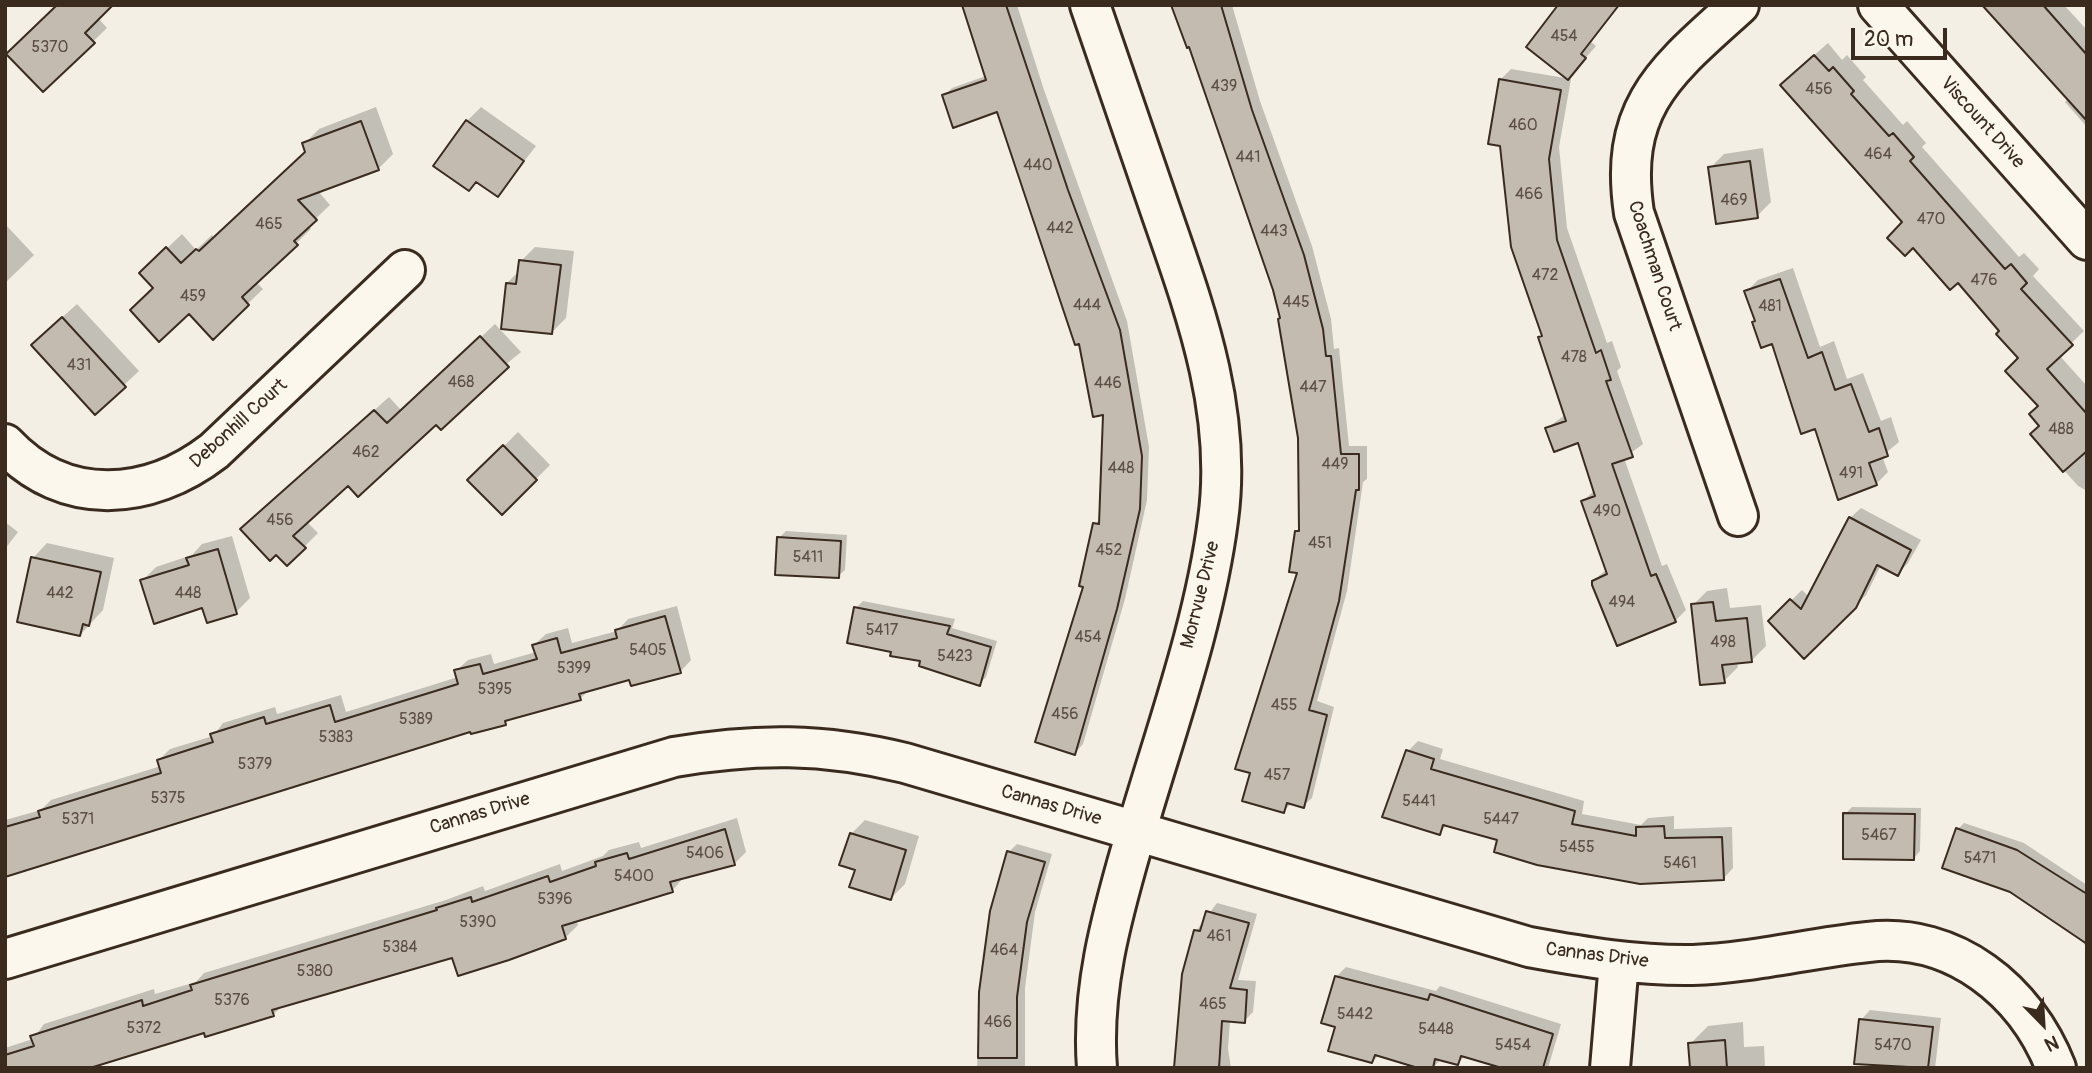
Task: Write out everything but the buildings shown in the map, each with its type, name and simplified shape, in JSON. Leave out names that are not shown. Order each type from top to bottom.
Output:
[{"type":"street","name":"Morrvue Drive","points":[[1090,5],[1203,332],[1216,393],[1221,455],[1219,517],[1209,578],[1106,940],[1098,988],[1097,1068]]},
{"type":"street","name":"Coachman Court","points":[[1738,516],[1633,213],[1629,182],[1637,130],[1653,90],[1672,65],[1739,5]]},
{"type":"street","name":"Viscount Drive","points":[[1878,5],[2087,240]]},
{"type":"street","name":"Debonhill Court","points":[[5,444],[41,473],[70,485],[100,491],[131,490],[161,483],[190,470],[214,451],[405,271]]},
{"type":"street","name":"Cannas Drive","points":[[5,959],[674,757],[735,747],[797,745],[859,752],[1530,947],[1619,962],[1717,963],[1869,941],[1900,941],[1944,951],[1985,972],[2009,991],[2029,1014],[2056,1068]]},
{"type":"street","points":[[1610,1068],[1619,962]]}]
